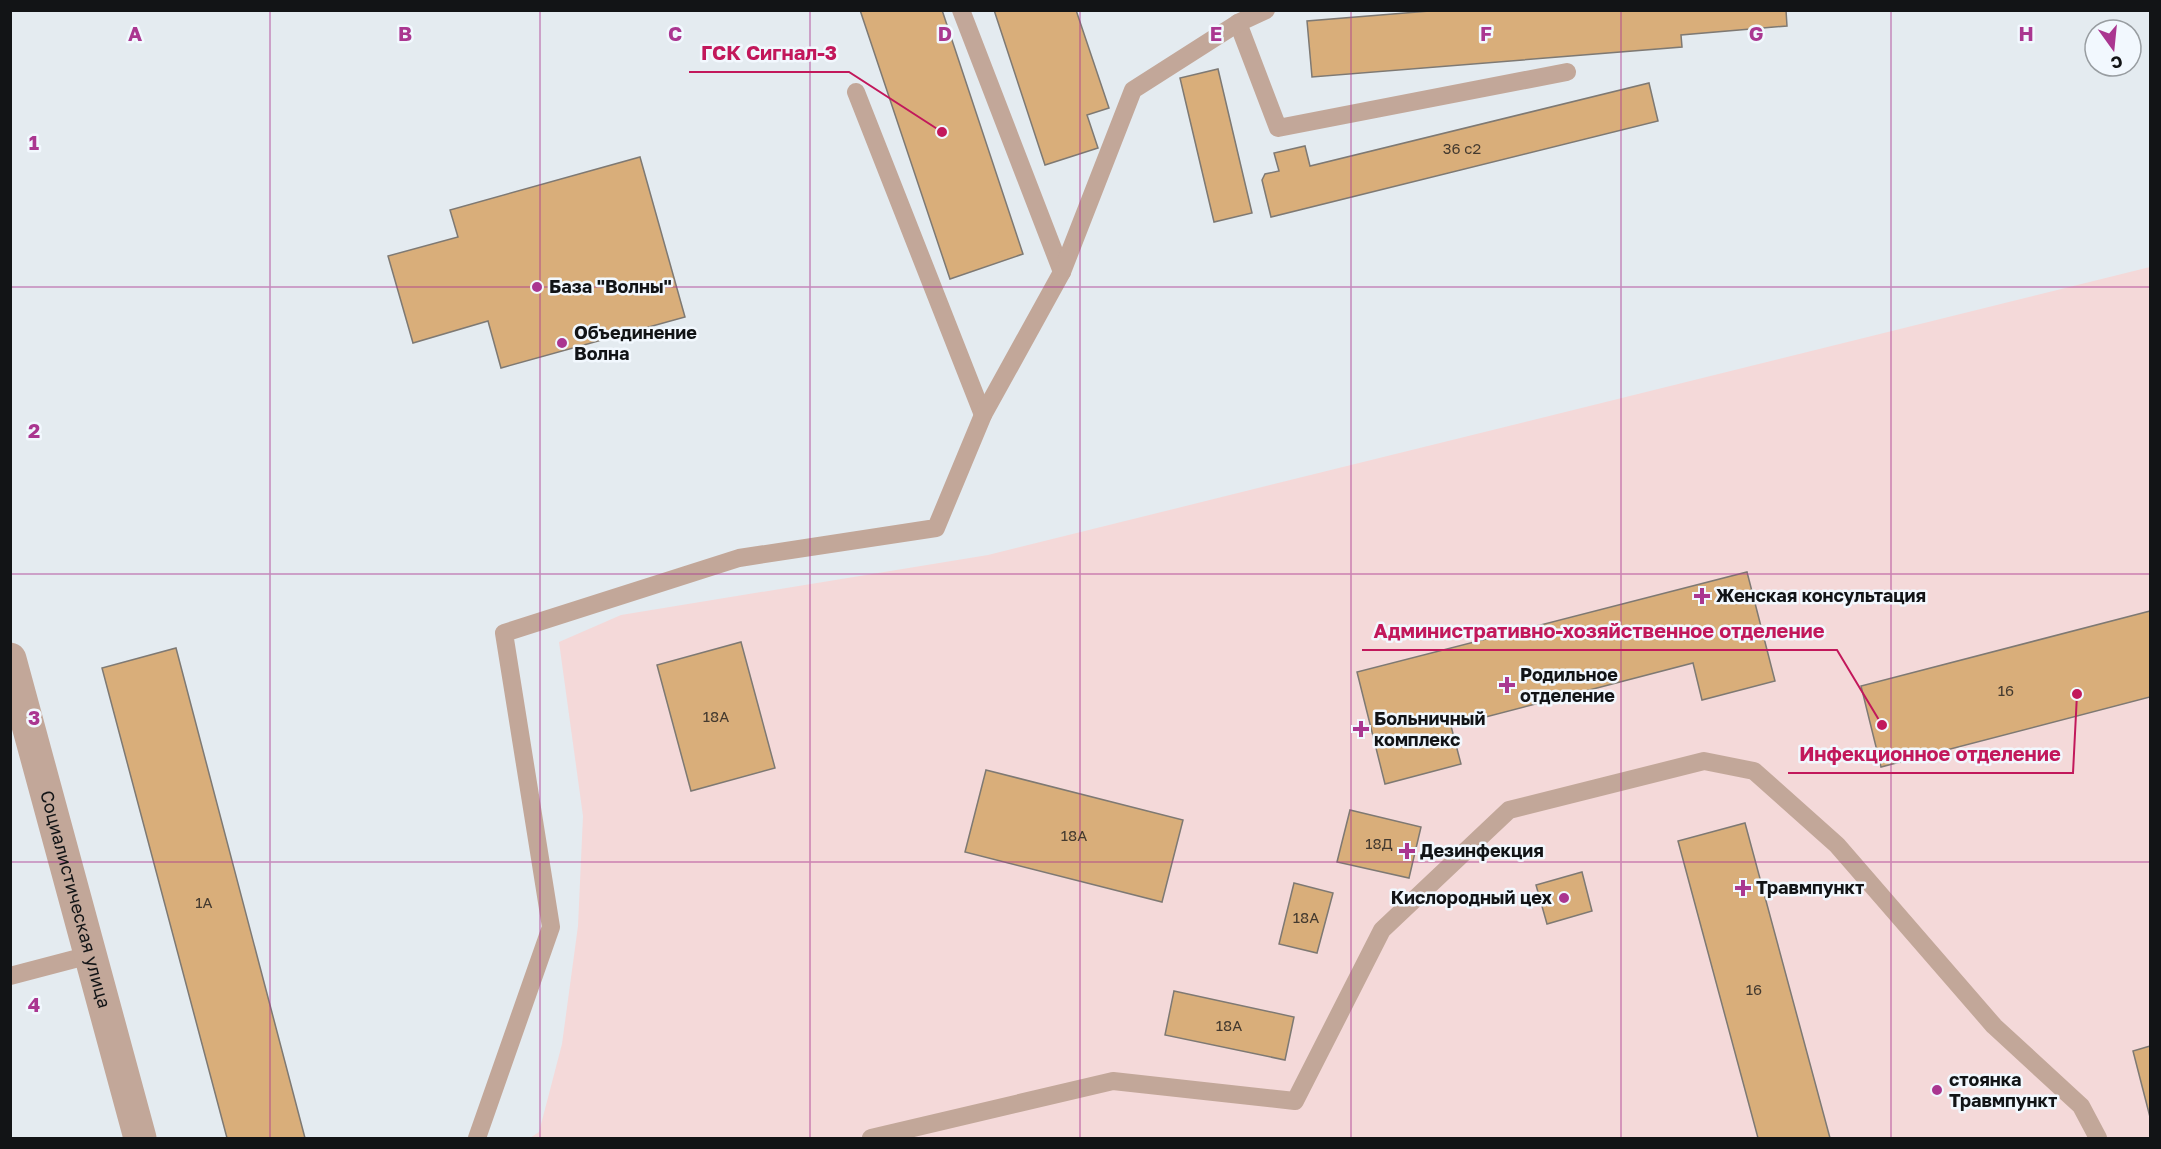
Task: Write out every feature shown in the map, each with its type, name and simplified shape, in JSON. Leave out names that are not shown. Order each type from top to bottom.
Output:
[{"type":"street","name":"Социалистическая улица","points":[[10,659],[140,1138]]},
{"type":"lane","points":[[961,10],[1062,272]]},
{"type":"lane","points":[[477,1138],[551,927],[504,633],[739,558],[936,528],[982,415],[1062,272],[1133,90],[1238,23],[1266,10]]},
{"type":"lane","points":[[1238,23],[1278,128],[1567,72]]},
{"type":"lane","points":[[856,92],[982,415]]},
{"type":"lane","points":[[871,1138],[1113,1081],[1295,1101],[1382,930],[1509,810],[1704,761],[1754,771],[1837,845],[1994,1026],[2081,1106],[2098,1138]]},
{"type":"lane","points":[[10,976],[90,955]]},
{"type":"shaded area","name":"Больничный комплекс","points":[[2150,267],[2150,1138],[530,1138],[539,1132],[562,1044],[578,926],[583,816],[559,642],[621,615],[988,555]]},
{"type":"building","points":[[860,10],[942,10],[1023,254],[950,279]]},
{"type":"building","points":[[994,10],[1076,10],[1109,108],[1087,115],[1098,148],[1045,165]]},
{"type":"building","points":[[1442,10],[1786,10],[1787,26],[1681,35],[1682,47],[1312,77],[1307,21]]},
{"type":"building","points":[[1218,69],[1252,213],[1214,222],[1180,78]]},
{"type":"building","points":[[1649,83],[1658,121],[1271,217],[1262,180],[1265,174],[1279,171],[1274,153],[1305,146],[1310,166]]},
{"type":"building","name":"База \"Волны\"","points":[[640,157],[685,317],[501,368],[488,321],[413,343],[388,256],[458,237],[450,210]]},
{"type":"building","points":[[1747,572],[1775,681],[1702,700],[1693,663],[1451,726],[1461,764],[1385,784],[1357,672]]},
{"type":"building","points":[[2150,611],[2150,697],[1881,767],[1861,686]]},
{"type":"building","points":[[741,642],[775,768],[691,791],[657,665]]},
{"type":"building","points":[[176,648],[305,1138],[227,1138],[102,668]]},
{"type":"building","points":[[986,770],[1183,820],[1162,902],[965,852]]},
{"type":"building","points":[[1350,810],[1421,827],[1409,878],[1337,862]]},
{"type":"building","points":[[1745,823],[1830,1138],[1758,1138],[1678,841]]},
{"type":"building","name":"Кислородный цех","points":[[1582,872],[1592,911],[1547,924],[1536,885]]},
{"type":"building","points":[[1294,883],[1333,893],[1317,953],[1279,944]]},
{"type":"building","points":[[1174,991],[1294,1017],[1285,1060],[1165,1035]]},
{"type":"building","points":[[2150,1046],[2150,1117],[2133,1051]]},
{"type":"place","name":"ГСК Сигнал-3","points":[[942,132]]},
{"type":"place","name":"База \"Волны\"","points":[[537,287]]},
{"type":"place","name":"Объединение Волна","points":[[562,343]]},
{"type":"place","name":"Женская консультация","points":[[1702,596]]},
{"type":"place","name":"Родильное отделение","points":[[1507,685]]},
{"type":"place","name":"Инфекционное отделение","points":[[2077,694]]},
{"type":"place","name":"Административно-хозяйственное отделение","points":[[1882,725]]},
{"type":"place","name":"Больничный комплекс","points":[[1361,729]]},
{"type":"place","name":"Дезинфекция","points":[[1407,851]]},
{"type":"place","name":"Травмпункт","points":[[1743,888]]},
{"type":"place","name":"Кислородный цех","points":[[1564,898]]},
{"type":"place","name":"стоянка Травмпункт","points":[[1937,1090]]}]
